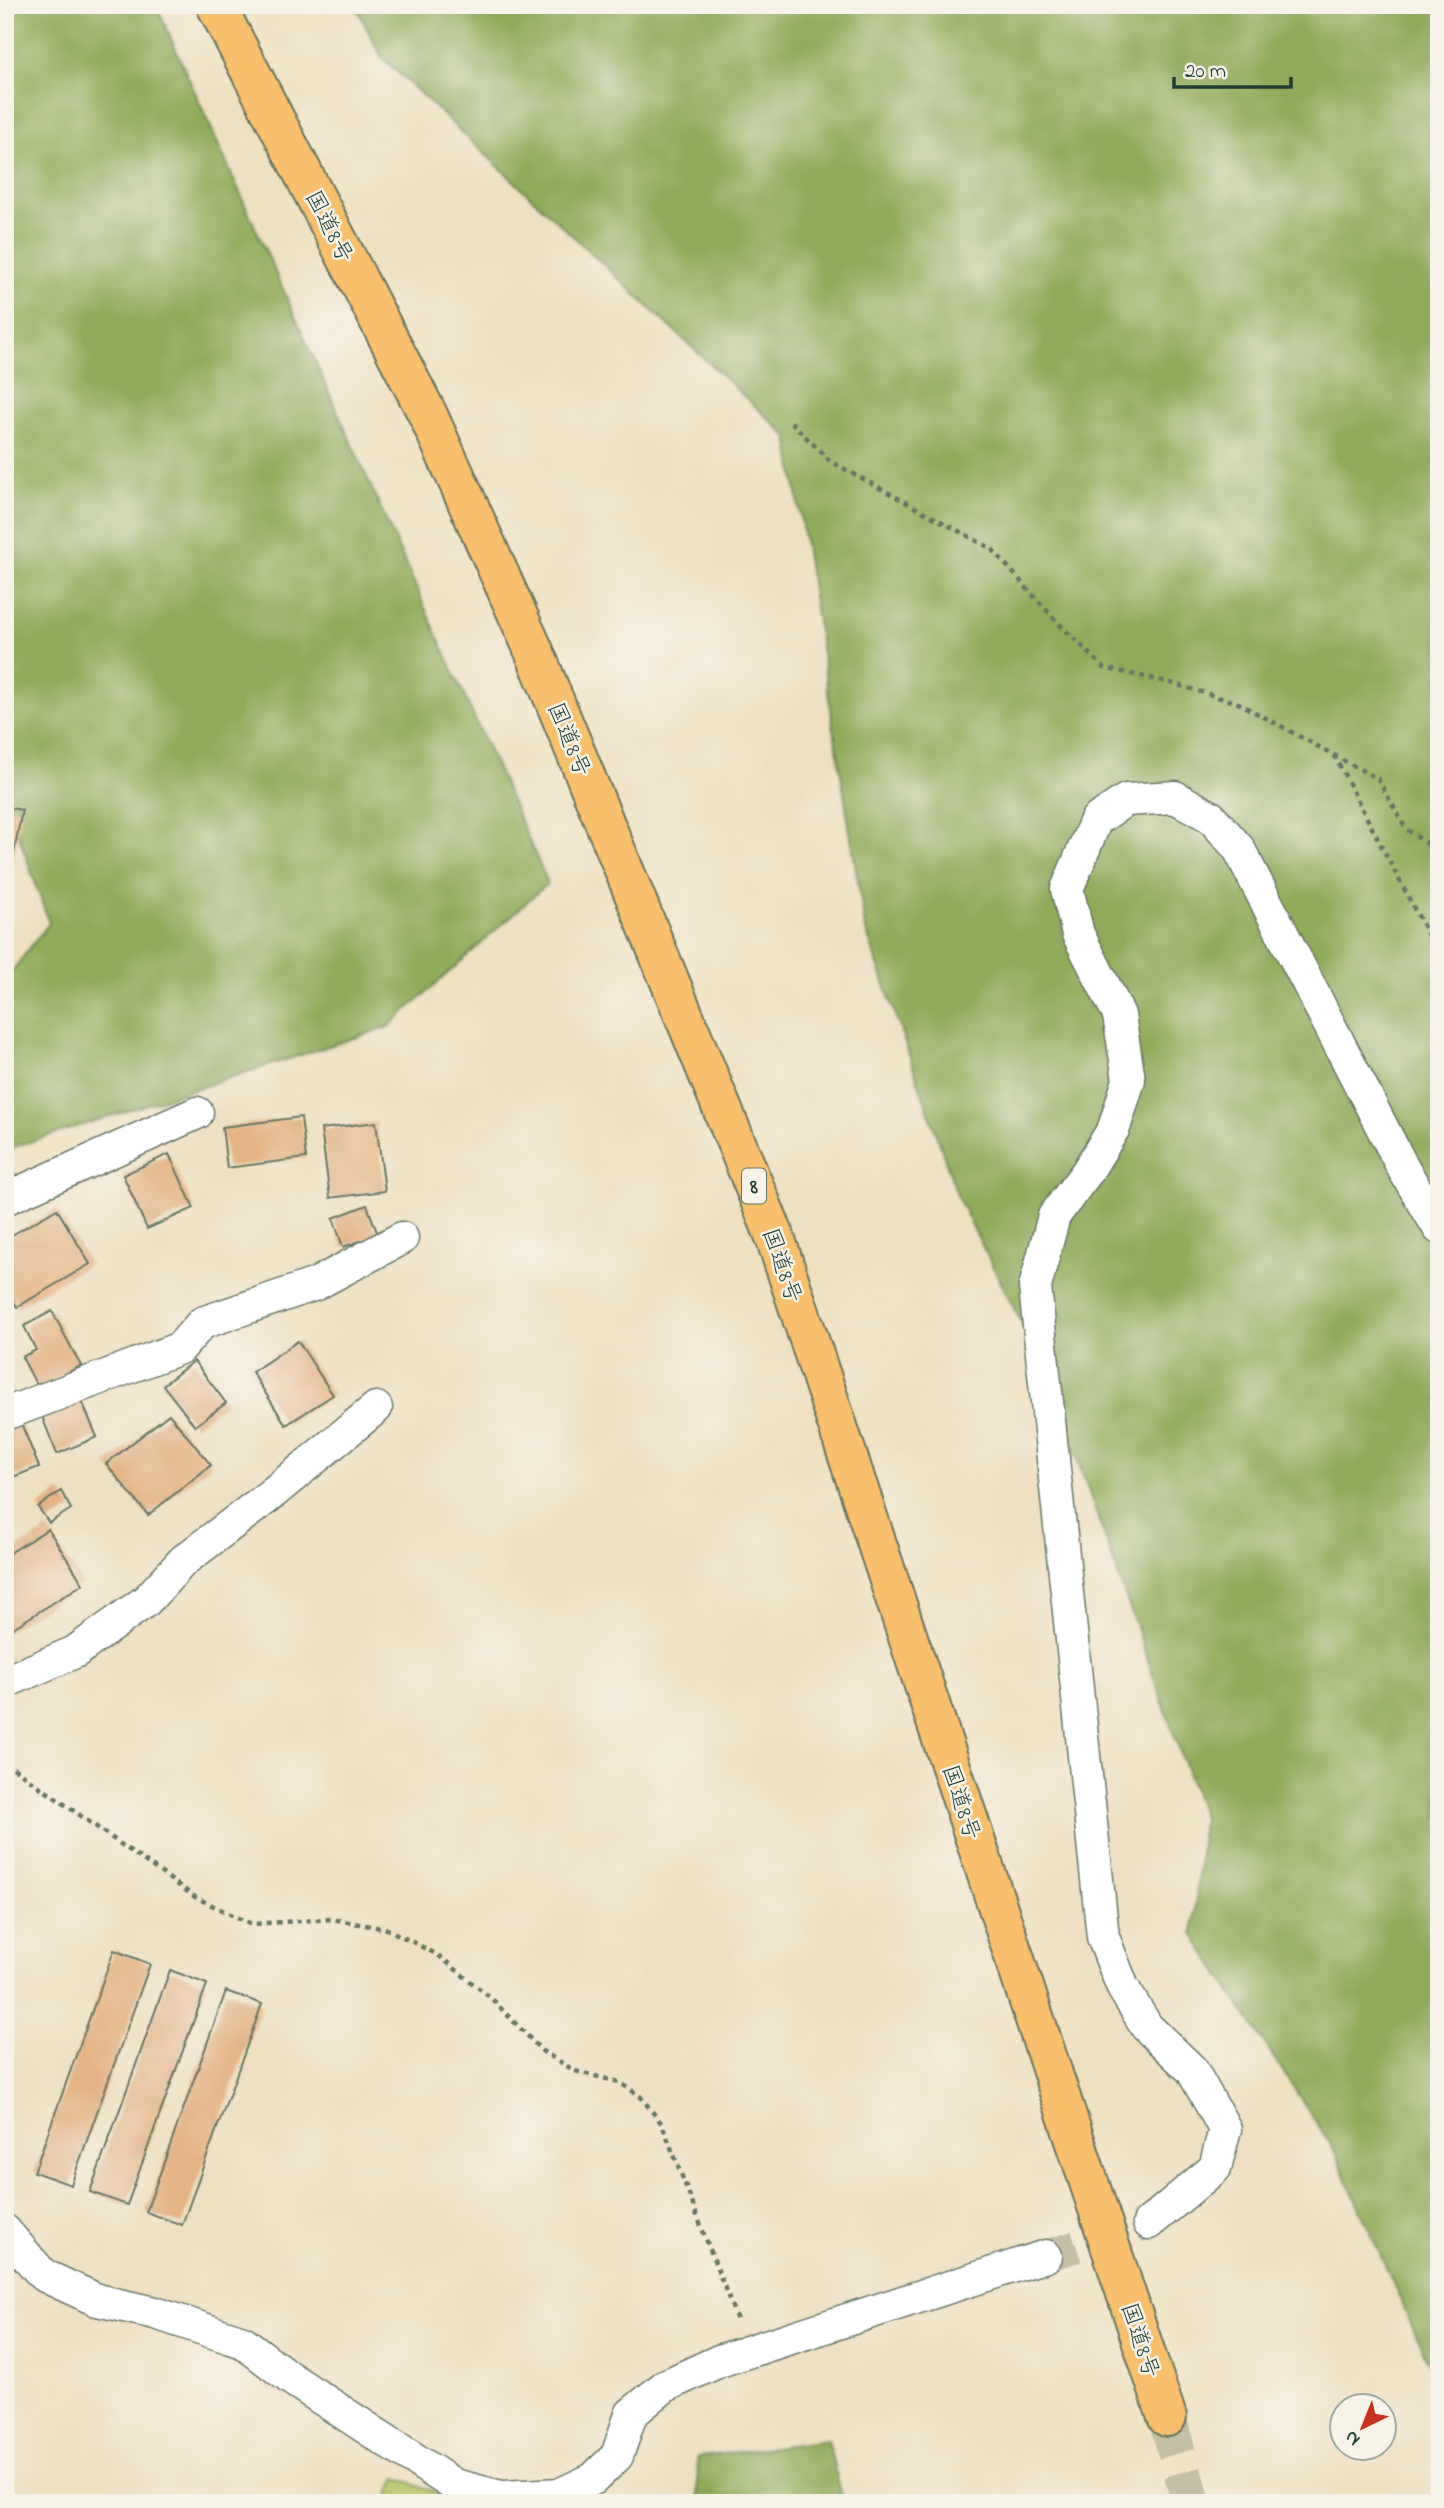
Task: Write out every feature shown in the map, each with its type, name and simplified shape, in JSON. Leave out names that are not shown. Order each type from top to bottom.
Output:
[{"type":"highway","name":"国道8号","points":[[216,5],[428,415],[534,651],[775,1237],[1167,2417]]},
{"type":"street","points":[[1149,2223],[1215,2168],[1225,2129],[1192,2070],[1147,2027],[1123,1988],[1103,1937],[1035,1287],[1054,1216],[1087,1172],[1114,1128],[1129,1080],[1119,1015],[1079,934],[1067,889],[1096,820],[1126,800],[1175,797],[1211,817],[1239,849],[1398,1158],[1439,1228]]},
{"type":"street","points":[[5,1199],[197,1113]]},
{"type":"street","points":[[5,1415],[180,1348],[202,1323],[316,1284],[402,1238]]},
{"type":"street","points":[[5,1682],[75,1652],[147,1600],[183,1561],[269,1496],[376,1408]]},
{"type":"street","points":[[5,2231],[43,2275],[97,2300],[155,2313],[243,2342],[290,2378],[454,2484],[501,2497],[561,2494],[593,2479],[617,2456],[631,2414],[665,2386],[719,2361],[1046,2256]]},
{"type":"path","points":[[791,422],[830,461],[992,549],[1058,623],[1104,667],[1168,682],[1238,704],[1333,754],[1378,779],[1406,829],[1429,845],[1439,844]]},
{"type":"path","points":[[1333,754],[1439,956]]},
{"type":"path","points":[[5,1762],[195,1897],[251,1924],[332,1919],[387,1929],[438,1955],[492,1999],[542,2051],[575,2071],[619,2082],[640,2096],[662,2124],[749,2352]]},
{"type":"green space","points":[[5,5],[156,5],[548,883],[388,1027],[5,1150],[5,980],[49,923],[5,796]]},
{"type":"green space","points":[[355,5],[1439,5],[1439,2387],[1333,2148],[1193,1934],[1203,1817],[1047,1373],[959,1200],[865,927],[788,437],[382,58]]},
{"type":"green space","points":[[827,2440],[844,2503],[699,2503],[697,2457]]},
{"type":"green space","points":[[397,2478],[461,2503],[385,2503]]},
{"type":"building","points":[[5,807],[22,810],[8,885],[5,885]]},
{"type":"building","points":[[301,1117],[306,1158],[227,1168],[222,1127]]},
{"type":"building","points":[[376,1122],[385,1191],[330,1198],[321,1129]]},
{"type":"building","points":[[169,1154],[194,1208],[147,1229],[123,1175]]},
{"type":"building","points":[[367,1205],[378,1235],[343,1247],[333,1218]]},
{"type":"building","points":[[57,1209],[90,1264],[17,1307],[5,1286],[5,1239]]},
{"type":"building","points":[[52,1311],[81,1366],[38,1388],[22,1357],[36,1350],[24,1326]]},
{"type":"building","points":[[298,1341],[333,1395],[286,1425],[252,1372]]},
{"type":"building","points":[[194,1361],[226,1403],[195,1426],[163,1385]]},
{"type":"building","points":[[78,1392],[97,1437],[57,1454],[39,1409]]},
{"type":"building","points":[[169,1414],[211,1465],[148,1515],[106,1464]]},
{"type":"building","points":[[21,1423],[39,1467],[5,1480],[5,1429]]},
{"type":"building","points":[[61,1491],[71,1509],[49,1523],[38,1507]]},
{"type":"building","points":[[48,1529],[83,1584],[5,1633],[5,1556]]},
{"type":"building","points":[[114,1950],[150,1964],[71,2185],[34,2172]]},
{"type":"building","points":[[170,1970],[207,1984],[127,2205],[90,2192]]},
{"type":"building","points":[[226,1991],[262,2004],[182,2225],[146,2212]]},
{"type":"tunnel","points":[[1046,2256],[1149,2223]]},
{"type":"tunnel","points":[[1167,2417],[1191,2503]]}]
